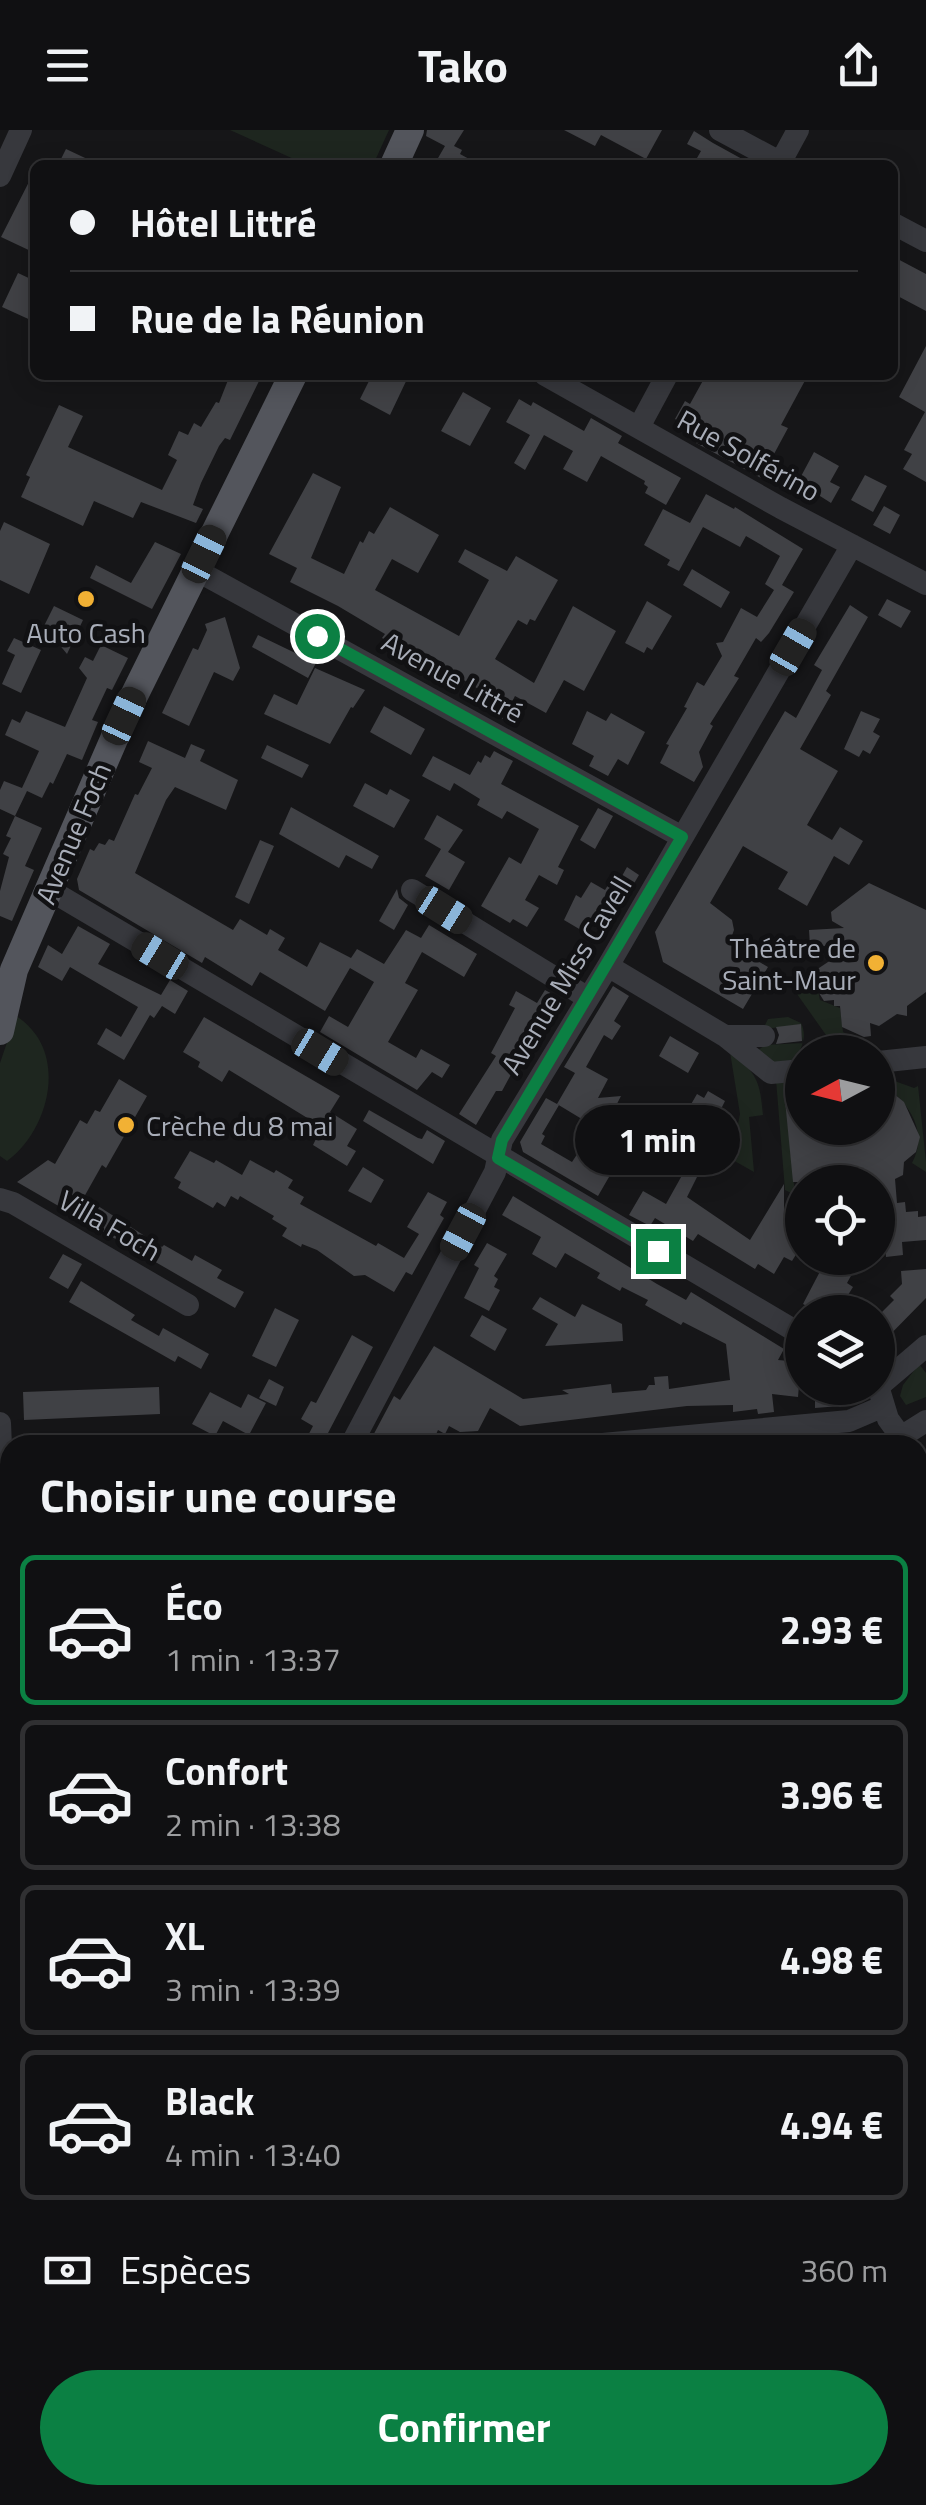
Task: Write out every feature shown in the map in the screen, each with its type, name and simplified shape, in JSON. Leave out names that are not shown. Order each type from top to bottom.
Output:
[{"type":"main road","points":[[396,160],[410,130]]},
{"type":"main road","name":"Avenue Foch","points":[[0,1031],[7,979],[124,716],[291,380]]},
{"type":"street","points":[[0,176],[21,130]]},
{"type":"street","points":[[720,130],[774,160]]},
{"type":"street","points":[[783,160],[798,130]]},
{"type":"street","points":[[898,227],[926,241]]},
{"type":"street","name":"Rue Solférino","points":[[554,380],[926,584]]},
{"type":"street","points":[[639,427],[664,380]]},
{"type":"street","name":"Avenue Miss Cavell","points":[[357,1435],[495,1172],[502,1140],[608,966],[852,545]]},
{"type":"street","name":"Avenue Littré","points":[[196,570],[682,837]]},
{"type":"street","points":[[48,889],[785,1326]]},
{"type":"street","points":[[412,890],[588,998]]},
{"type":"street","points":[[608,966],[726,1036],[771,1073],[785,1072]]},
{"type":"street","points":[[726,1036],[764,1036]]},
{"type":"street","points":[[895,1060],[926,1057]]},
{"type":"street","name":"Villa Foch","points":[[0,1199],[188,1305]]},
{"type":"street","points":[[895,1378],[926,1346]]},
{"type":"street","points":[[699,1435],[849,1421],[867,1405]]},
{"type":"street","points":[[884,1405],[895,1435]]},
{"type":"shaded area","points":[[230,130],[389,130],[375,160],[296,160]]},
{"type":"shaded area","points":[[815,976],[820,1000],[840,1008],[843,1032],[849,1035],[826,1035],[797,994]]},
{"type":"shaded area","points":[[16,1016],[33,1031],[43,1049],[48,1090],[34,1130],[7,1161],[0,1156],[0,1063]]},
{"type":"shaded area","points":[[788,1017],[801,1023],[804,1035],[800,1025],[763,1029],[768,1019]]},
{"type":"shaded area","points":[[785,1044],[785,1062],[773,1063],[757,1051],[765,1045]]},
{"type":"shaded area","points":[[730,1052],[752,1072],[760,1094],[763,1115],[749,1117],[754,1172],[731,1159],[740,1114]]},
{"type":"shaded area","points":[[785,1079],[785,1145],[790,1145],[792,1165],[785,1165],[785,1190],[776,1080]]},
{"type":"shaded area","points":[[895,1081],[918,1086],[926,1172],[912,1163],[918,1134],[908,1108],[895,1094]]},
{"type":"shaded area","points":[[919,1364],[926,1373],[926,1397],[906,1405],[900,1396],[903,1385]]},
{"type":"building","points":[[427,130],[464,130],[454,146],[471,160],[437,160],[445,146],[426,136]]},
{"type":"building","points":[[564,130],[662,130],[646,159],[601,135],[595,146]]},
{"type":"building","points":[[694,131],[744,160],[696,160],[701,151],[687,144]]},
{"type":"building","points":[[66,149],[89,160],[60,160]]},
{"type":"building","points":[[30,180],[30,251],[1,237]]},
{"type":"building","points":[[898,259],[926,274],[926,311],[898,296]]},
{"type":"building","points":[[18,273],[30,279],[30,320],[2,307]]},
{"type":"building","points":[[926,346],[926,482],[903,469],[912,454],[904,450],[925,412],[899,397]]},
{"type":"building","points":[[228,380],[260,380],[230,440],[225,438],[219,446],[201,483],[193,505],[203,509],[196,523],[141,502],[133,518],[94,501],[83,526],[21,497],[30,477],[26,475],[59,405],[83,416],[68,447],[162,490],[177,460],[168,455],[179,431],[188,435],[194,423],[201,427],[219,403]]},
{"type":"building","points":[[370,380],[407,380],[390,415],[360,399]]},
{"type":"building","points":[[703,380],[805,380],[781,425],[788,428],[761,478],[696,443],[701,433],[675,419],[685,401],[690,404]]},
{"type":"building","points":[[463,392],[491,408],[470,446],[441,431]]},
{"type":"building","points":[[519,399],[531,406],[533,402],[584,431],[591,418],[622,436],[618,443],[681,478],[666,505],[645,493],[645,481],[601,456],[587,482],[563,469],[573,451],[544,435],[525,470],[514,463],[530,435],[506,422]]},
{"type":"building","points":[[814,452],[839,466],[830,482],[840,487],[831,503],[798,482]]},
{"type":"building","points":[[313,473],[341,487],[311,558],[344,574],[360,541],[363,543],[369,531],[374,534],[390,507],[439,535],[418,573],[392,559],[375,590],[459,636],[489,580],[458,562],[465,549],[507,571],[516,556],[558,580],[535,621],[530,619],[527,625],[518,620],[495,659],[534,683],[573,606],[616,631],[584,691],[564,680],[546,713],[515,696],[503,719],[479,705],[485,693],[442,667],[444,663],[399,640],[396,646],[382,638],[385,634],[290,582],[297,568],[269,554]]},
{"type":"building","points":[[865,475],[887,486],[873,512],[851,500]]},
{"type":"building","points":[[706,494],[803,549],[782,585],[794,592],[769,633],[761,642],[756,638],[734,676],[739,678],[710,724],[713,726],[699,752],[703,767],[694,782],[660,763],[669,745],[666,744],[697,682],[704,686],[722,656],[716,643],[723,642],[741,608],[757,617],[774,590],[765,584],[780,556],[746,536],[740,547],[703,527],[679,571],[667,565],[670,560],[644,545],[663,509],[690,523]]},
{"type":"building","points":[[884,506],[900,515],[890,534],[873,525]]},
{"type":"building","points":[[4,522],[50,544],[29,594],[0,580],[0,531]]},
{"type":"building","points":[[155,542],[181,554],[152,609],[90,578],[96,565],[131,583]]},
{"type":"building","points":[[692,569],[730,592],[721,608],[683,585]]},
{"type":"building","points":[[887,599],[911,611],[901,628],[878,615]]},
{"type":"building","points":[[647,601],[672,616],[652,650],[647,647],[644,653],[625,643]]},
{"type":"building","points":[[850,605],[868,617],[826,691],[831,695],[800,749],[838,771],[807,825],[832,840],[840,827],[863,841],[849,865],[834,856],[807,906],[778,889],[788,872],[743,846],[710,903],[732,920],[734,930],[729,944],[768,967],[743,1009],[663,962],[655,932],[785,711],[796,718],[822,670],[814,665]]},
{"type":"building","points":[[54,606],[83,620],[67,654],[44,626]]},
{"type":"building","points":[[225,617],[240,668],[233,681],[214,672],[189,726],[162,713],[193,648],[198,650],[207,630],[205,624]]},
{"type":"building","points":[[258,635],[316,663],[308,678],[252,647]]},
{"type":"building","points":[[14,638],[41,650],[21,693],[2,684],[15,655],[7,651]]},
{"type":"building","points":[[101,645],[128,658],[112,690],[107,688],[92,720],[98,722],[82,760],[67,754],[42,798],[27,791],[15,816],[0,809],[4,781],[22,788],[39,751],[5,735],[12,719],[20,723],[26,711],[65,727],[87,678],[79,668],[85,657],[93,661]]},
{"type":"building","points":[[315,668],[365,690],[330,744],[264,714],[274,694],[297,705]]},
{"type":"building","points":[[384,706],[425,729],[411,755],[370,732]]},
{"type":"building","points":[[587,711],[606,721],[611,713],[645,732],[628,765],[618,759],[608,776],[589,766],[594,756],[572,744]]},
{"type":"building","points":[[861,711],[880,719],[873,732],[880,736],[870,754],[863,750],[859,757],[844,749]]},
{"type":"building","points":[[148,741],[185,758],[191,744],[205,750],[200,761],[238,780],[226,810],[175,787],[135,873],[233,930],[240,919],[267,935],[270,929],[285,938],[278,950],[307,967],[320,942],[351,958],[357,949],[384,964],[406,930],[421,938],[429,925],[477,954],[464,977],[422,952],[405,983],[418,990],[388,1042],[416,1058],[421,1049],[450,1065],[442,1078],[432,1072],[417,1090],[320,1032],[329,1016],[348,1027],[374,982],[350,968],[325,1011],[260,972],[252,986],[205,957],[202,963],[79,890],[77,879],[90,849],[94,851],[99,843],[105,845],[109,839],[114,841],[135,794],[138,795],[152,768],[139,762]]},
{"type":"building","points":[[267,745],[309,765],[302,778],[261,758]]},
{"type":"building","points":[[494,751],[513,761],[501,784],[579,826],[558,867],[564,870],[557,885],[539,875],[525,900],[539,908],[527,927],[513,919],[510,923],[481,906],[509,857],[521,864],[539,829],[507,811],[502,819],[477,805],[480,799],[454,783],[450,791],[422,776],[433,756],[470,775],[478,761],[481,763],[485,755],[490,758]]},
{"type":"building","points":[[365,783],[387,795],[390,789],[410,800],[394,828],[353,806]]},
{"type":"building","points":[[291,807],[379,856],[372,869],[346,855],[339,868],[279,834]]},
{"type":"building","points":[[598,808],[613,816],[595,849],[580,840]]},
{"type":"building","points":[[437,815],[463,830],[448,852],[465,862],[449,890],[425,876],[441,849],[424,839]]},
{"type":"building","points":[[15,816],[42,828],[25,866],[34,870],[12,921],[0,916],[0,891],[9,857],[3,854],[11,838],[6,836]]},
{"type":"building","points":[[260,840],[274,846],[249,904],[235,897]]},
{"type":"building","points":[[627,867],[639,875],[620,907],[609,900],[586,933],[564,920],[576,895],[581,898],[591,882],[605,890],[610,882],[617,885]]},
{"type":"building","name":"Théâtre de Saint-Maur","points":[[869,883],[926,910],[926,992],[907,1006],[907,1016],[897,1014],[879,1026],[870,1023],[871,1035],[860,1035],[842,1027],[840,1006],[834,1006],[834,1000],[824,1001],[819,993],[816,970],[852,946],[810,946],[809,930],[844,928],[832,921],[831,912]]},
{"type":"building","points":[[397,889],[399,898],[408,905],[394,930],[379,921]]},
{"type":"building","points":[[78,926],[110,944],[98,964],[161,995],[170,980],[188,991],[175,1014],[162,1006],[154,1018],[150,1015],[124,1060],[97,1044],[106,1028],[121,1037],[138,1007],[70,967],[62,981],[38,967],[48,945],[62,954]]},
{"type":"building","points":[[613,986],[629,996],[614,1021],[621,1026],[612,1040],[604,1035],[586,1067],[608,1079],[598,1098],[621,1096],[603,1131],[633,1149],[626,1161],[620,1158],[598,1196],[523,1152],[520,1142],[546,1098],[557,1104],[575,1073],[564,1067]],"holes":[[[559,1105],[595,1127],[572,1162],[541,1144],[545,1136],[542,1134]]]},
{"type":"building","points":[[545,990],[565,1001],[555,1018],[545,1012],[502,1091],[496,1091],[476,1125],[459,1114],[496,1056],[491,1053],[515,1008],[509,1005],[516,991],[537,1003]]},
{"type":"building","points":[[204,1017],[340,1096],[330,1112],[357,1129],[347,1146],[356,1151],[347,1166],[313,1145],[322,1127],[229,1070],[222,1082],[183,1052]]},
{"type":"building","points":[[801,1024],[802,1035],[785,1035],[785,1043],[776,1044],[776,1027]]},
{"type":"building","points":[[670,1036],[699,1053],[688,1073],[659,1056]]},
{"type":"building","points":[[119,1079],[147,1096],[106,1168],[102,1165],[84,1197],[162,1247],[192,1261],[195,1255],[222,1270],[217,1278],[244,1292],[235,1308],[17,1182],[48,1160],[55,1164],[80,1120],[87,1124],[95,1110],[100,1112]]},
{"type":"building","points":[[708,1091],[725,1101],[721,1109],[726,1112],[703,1154],[698,1165],[702,1167],[687,1197],[750,1240],[784,1184],[785,1258],[774,1274],[758,1264],[755,1269],[698,1234],[693,1241],[655,1218],[650,1226],[629,1215],[643,1191],[666,1204],[685,1170],[679,1166],[685,1154],[668,1144],[697,1094],[704,1098]]},
{"type":"building","points":[[895,1095],[904,1102],[920,1137],[916,1152],[904,1162],[903,1175],[895,1179],[895,1165],[791,1165],[789,1145],[895,1145]]},
{"type":"building","points":[[369,1110],[418,1138],[422,1139],[427,1130],[445,1141],[433,1164],[363,1121]]},
{"type":"building","points":[[190,1151],[242,1175],[250,1160],[274,1173],[276,1170],[293,1180],[288,1188],[304,1197],[300,1204],[404,1258],[419,1234],[407,1227],[428,1192],[447,1202],[440,1215],[444,1218],[412,1275],[406,1272],[394,1292],[365,1275],[354,1276],[317,1250],[302,1244],[301,1247],[282,1236],[287,1228],[240,1196],[238,1200],[231,1196],[225,1207],[217,1202],[213,1208],[178,1188],[181,1182],[174,1178]]},
{"type":"building","points":[[363,1167],[384,1180],[371,1203],[348,1191]]},
{"type":"building","points":[[895,1179],[897,1203],[905,1202],[906,1212],[918,1211],[918,1217],[926,1216],[926,1240],[902,1242],[903,1255],[895,1256]]},
{"type":"building","points":[[513,1196],[657,1284],[686,1300],[691,1292],[784,1349],[778,1360],[785,1361],[785,1396],[772,1394],[774,1412],[733,1412],[733,1405],[687,1406],[520,1426],[490,1408],[478,1431],[460,1432],[449,1426],[445,1434],[438,1430],[436,1435],[373,1435],[394,1396],[400,1400],[434,1346],[523,1399],[611,1384],[612,1393],[646,1390],[655,1385],[654,1377],[668,1376],[669,1389],[730,1380],[726,1344],[645,1305],[648,1300],[597,1278],[600,1273],[565,1253],[556,1268],[532,1254],[541,1237],[502,1215]]},
{"type":"building","points":[[487,1243],[507,1254],[494,1276],[498,1279],[494,1287],[500,1290],[489,1311],[464,1298],[479,1268],[474,1265]]},
{"type":"building","points":[[63,1254],[82,1264],[68,1289],[49,1278]]},
{"type":"building","points":[[926,1269],[926,1298],[895,1330],[895,1295],[891,1295],[902,1284],[901,1271]]},
{"type":"building","points":[[818,1275],[851,1275],[847,1283],[853,1287],[848,1295],[808,1295]]},
{"type":"building","points":[[81,1281],[135,1315],[131,1320],[159,1336],[163,1328],[209,1354],[201,1369],[178,1356],[175,1362],[69,1302]]},
{"type":"building","points":[[540,1297],[575,1317],[582,1304],[622,1324],[623,1341],[545,1346],[558,1324],[532,1309]]},
{"type":"building","points":[[275,1308],[299,1320],[276,1367],[252,1356]]},
{"type":"building","points":[[482,1315],[507,1329],[495,1351],[470,1336]]},
{"type":"building","points":[[352,1335],[373,1347],[328,1433],[331,1435],[308,1435],[313,1426],[301,1419],[311,1401],[316,1403]]},
{"type":"building","points":[[269,1379],[284,1387],[276,1406],[259,1398]]},
{"type":"building","points":[[159,1387],[160,1414],[24,1420],[23,1392]]},
{"type":"building","points":[[210,1392],[241,1408],[248,1394],[266,1403],[249,1435],[223,1421],[216,1435],[192,1424]]},
{"type":"place","name":"Auto Cash","points":[[86,599]]},
{"type":"place","name":"Théâtre de Saint-Maur","points":[[876,963]]},
{"type":"place","name":"Crèche du 8 mai","points":[[126,1125]]},
{"type":"route","points":[[317,636],[682,837],[502,1140],[498,1158],[658,1251]]}]
